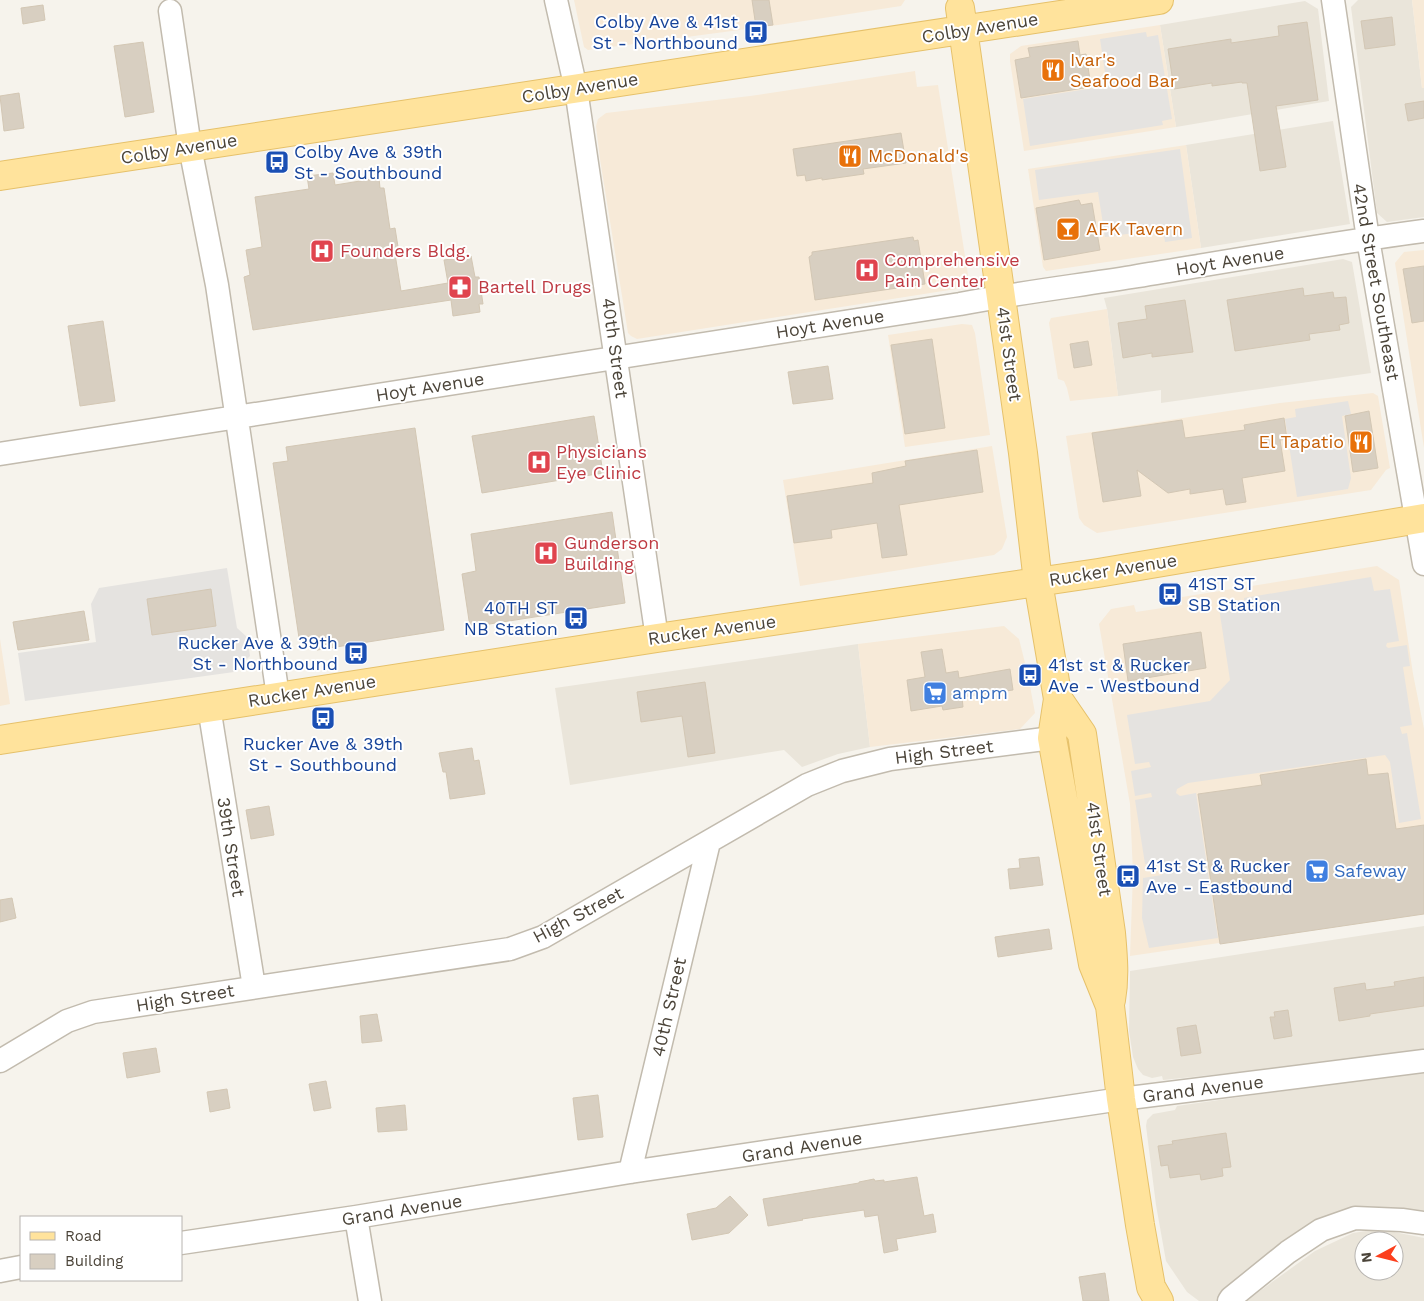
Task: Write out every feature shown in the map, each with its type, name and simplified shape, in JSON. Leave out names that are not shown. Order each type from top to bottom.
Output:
[{"type":"main road","name":"Colby Avenue","points":[[0,176],[576,89],[958,9],[1159,0]]},
{"type":"main road","name":"41st Street","points":[[958,9],[1001,296],[1038,582],[1058,699],[1052,738],[1086,849]]},
{"type":"main road","name":"Rucker Avenue","points":[[0,740],[657,638],[1038,582],[1421,519]]},
{"type":"main road","name":"41st Street","points":[[1058,699],[1082,734],[1093,964],[1110,1006],[1120,1099],[1151,1287],[1159,1301]]},
{"type":"street","name":"40th Street","points":[[556,0],[576,89],[657,638]]},
{"type":"street","name":"42nd Street Southeast","points":[[1333,0],[1368,239],[1421,519],[1424,564]]},
{"type":"street","points":[[170,11],[190,147],[217,285],[278,696]]},
{"type":"street","name":"Hoyt Avenue","points":[[0,454],[1424,231]]},
{"type":"street","name":"39th Street","points":[[209,707],[254,987]]},
{"type":"street","name":"High Street","points":[[0,1061],[67,1021],[94,1012],[510,949],[543,937],[807,785],[842,771],[890,759],[1052,738]]},
{"type":"street","name":"40th Street","points":[[630,1172],[709,842]]},
{"type":"street","name":"Grand Avenue","points":[[182,1244],[630,1172],[1120,1099],[1424,1061]]},
{"type":"street","points":[[356,1217],[370,1301]]},
{"type":"street","points":[[1229,1301],[1288,1252],[1321,1230],[1355,1218],[1424,1223]]},
{"type":"street","points":[[0,1271],[20,1267]]},
{"type":"shaded area","points":[[574,0],[905,0],[901,6],[778,25],[588,50],[584,47]]},
{"type":"shaded area","points":[[1358,0],[1412,0],[1422,88],[1424,88],[1424,217],[1387,222],[1377,213],[1351,7]]},
{"type":"shaded area","points":[[1412,0],[1424,0],[1424,88],[1422,88]]},
{"type":"shaded area","points":[[1305,1],[1318,9],[1329,101],[1176,127],[1160,25]]},
{"type":"shaded area","points":[[1160,25],[1176,127],[1024,151],[1010,54],[1021,46]]},
{"type":"shaded area","points":[[1146,32],[1147,37],[1158,35],[1172,119],[1162,121],[1163,125],[1030,146],[1023,99],[1107,86],[1100,39]]},
{"type":"shaded area","points":[[915,71],[917,87],[938,85],[968,275],[967,283],[962,288],[637,339],[628,333],[600,159],[596,126],[598,119],[606,113],[750,96]]},
{"type":"shaded area","points":[[1333,121],[1350,224],[1201,248],[1186,145]]},
{"type":"shaded area","points":[[1186,145],[1201,248],[1046,271],[1043,267],[1028,169]]},
{"type":"shaded area","points":[[1180,149],[1192,238],[1165,242],[1163,229],[1105,237],[1098,192],[1039,200],[1035,170]]},
{"type":"shaded area","points":[[1424,250],[1424,448],[1395,263],[1404,252]]},
{"type":"shaded area","points":[[1343,259],[1352,262],[1371,373],[1161,403],[1161,390],[1118,396],[1104,298]]},
{"type":"shaded area","points":[[1107,309],[1118,396],[1070,401],[1064,381],[1058,379],[1049,323],[1051,318]]},
{"type":"shaded area","points":[[962,324],[972,325],[975,333],[990,435],[905,447],[888,335]]},
{"type":"shaded area","points":[[1373,393],[1378,396],[1390,468],[1386,470],[1371,490],[1097,533],[1084,525],[1079,518],[1066,436],[1280,403]]},
{"type":"shaded area","points":[[1348,401],[1351,414],[1342,416],[1351,478],[1348,489],[1297,497],[1285,419],[1296,417],[1295,409]]},
{"type":"shaded area","points":[[992,446],[1007,537],[1002,549],[994,555],[800,586],[783,480]]},
{"type":"shaded area","points":[[1377,566],[1399,580],[1413,674],[1424,729],[1424,913],[1130,956],[1133,874],[1130,804],[1099,624],[1111,609],[1134,605],[1136,612],[1182,605],[1182,597]]},
{"type":"shaded area","points":[[227,568],[237,628],[247,637],[250,656],[234,672],[25,701],[18,653],[96,642],[91,604],[99,588]]},
{"type":"shaded area","points":[[1371,577],[1374,591],[1390,589],[1399,641],[1387,643],[1386,646],[1388,648],[1407,645],[1410,666],[1403,667],[1412,725],[1400,727],[1402,734],[1407,733],[1421,819],[1399,823],[1390,762],[1385,755],[1188,783],[1177,789],[1176,793],[1180,796],[1196,793],[1218,938],[1149,948],[1142,918],[1143,878],[1162,875],[1160,863],[1145,864],[1135,800],[1152,797],[1151,793],[1135,796],[1131,771],[1151,767],[1149,762],[1135,764],[1127,715],[1210,701],[1230,680],[1219,608],[1241,604],[1242,610],[1246,609],[1244,598]]},
{"type":"shaded area","points":[[1004,626],[1019,639],[1025,663],[1019,665],[1022,686],[1030,686],[1035,713],[1020,729],[870,747],[858,644]]},
{"type":"shaded area","points":[[0,639],[10,704],[0,706]]},
{"type":"shaded area","points":[[858,644],[870,747],[838,754],[802,767],[784,750],[570,785],[555,688]]},
{"type":"shaded area","points":[[1424,926],[1424,1050],[1163,1080],[1162,1076],[1152,1078],[1143,1075],[1138,1069],[1133,1057],[1129,1031],[1130,971]]},
{"type":"shaded area","points":[[1424,1071],[1424,1214],[1357,1208],[1225,1292],[1216,1301],[1199,1301],[1187,1292],[1166,1261],[1156,1205],[1146,1126],[1147,1120],[1153,1114],[1175,1110],[1177,1106]]},
{"type":"shaded area","points":[[1379,1229],[1389,1231],[1366,1231]]},
{"type":"shaded area","points":[[1354,1233],[1354,1281],[1404,1281],[1404,1234],[1424,1238],[1424,1301],[1246,1301],[1315,1251]]},
{"type":"building","points":[[752,0],[769,0],[773,25],[756,27]]},
{"type":"building","points":[[43,5],[45,20],[23,24],[21,8]]},
{"type":"building","points":[[1392,17],[1395,45],[1365,49],[1361,21]]},
{"type":"building","points":[[1307,22],[1318,100],[1276,106],[1286,167],[1260,171],[1247,83],[1212,86],[1212,83],[1174,89],[1168,49],[1231,39],[1231,43],[1279,36],[1278,26]]},
{"type":"building","name":"Ivar's Seafood Bar","points":[[1078,41],[1080,55],[1086,54],[1090,80],[1083,81],[1084,88],[1021,98],[1015,60],[1030,57],[1028,48]]},
{"type":"building","points":[[143,42],[154,112],[125,117],[114,46]]},
{"type":"building","points":[[19,93],[24,128],[4,131],[0,96]]},
{"type":"building","points":[[1424,101],[1424,118],[1408,121],[1405,104]]},
{"type":"building","name":"McDonald's","points":[[901,133],[906,163],[863,169],[864,174],[822,180],[822,178],[806,181],[805,175],[797,176],[793,149]]},
{"type":"building","name":"Founders Bldg.","points":[[333,173],[335,185],[379,178],[380,188],[384,188],[390,229],[395,228],[399,253],[395,254],[401,291],[448,283],[444,260],[471,256],[475,277],[479,277],[483,304],[479,304],[480,312],[453,316],[451,300],[253,330],[244,277],[250,275],[246,250],[262,247],[255,197],[309,189],[307,176]]},
{"type":"building","name":"AFK Tavern","points":[[1079,200],[1081,205],[1092,203],[1100,250],[1044,260],[1036,208]]},
{"type":"building","name":"Comprehensive Pain Center","points":[[913,237],[914,241],[918,240],[925,284],[815,300],[809,257],[812,255],[812,252]]},
{"type":"building","points":[[1424,266],[1424,321],[1412,323],[1403,269]]},
{"type":"building","points":[[1303,288],[1304,296],[1333,292],[1334,298],[1346,297],[1349,323],[1339,325],[1340,330],[1309,334],[1310,340],[1235,351],[1227,300]]},
{"type":"building","points":[[1185,300],[1193,352],[1152,357],[1152,353],[1123,358],[1118,323],[1147,319],[1145,306]]},
{"type":"building","points":[[103,321],[115,401],[80,406],[68,326]]},
{"type":"building","points":[[932,339],[945,428],[905,434],[891,345]]},
{"type":"building","points":[[1088,341],[1092,365],[1074,368],[1070,344]]},
{"type":"building","points":[[828,366],[833,399],[793,404],[788,372]]},
{"type":"building","name":"El Tapatio","points":[[1369,411],[1378,468],[1353,472],[1345,416]]},
{"type":"building","name":"Physicians Eye Clinic","points":[[594,416],[603,473],[482,493],[472,436]]},
{"type":"building","points":[[1284,418],[1287,439],[1280,440],[1285,471],[1242,478],[1246,502],[1226,505],[1223,489],[1190,494],[1190,489],[1168,493],[1137,470],[1141,496],[1103,502],[1092,433],[1182,420],[1185,438],[1245,430],[1244,425]]},
{"type":"building","points":[[415,428],[444,630],[317,650],[313,636],[299,638],[273,463],[288,461],[286,447]]},
{"type":"building","points":[[977,450],[983,492],[899,505],[907,555],[882,558],[877,523],[831,530],[832,538],[794,543],[787,496],[873,483],[872,473],[906,466],[905,461]]},
{"type":"building","name":"Gunderson Building","points":[[612,512],[625,603],[470,627],[462,574],[476,571],[471,534]]},
{"type":"building","points":[[211,589],[216,626],[152,635],[147,599]]},
{"type":"building","points":[[84,611],[89,640],[18,650],[13,622]]},
{"type":"building","points":[[1201,632],[1206,668],[1128,681],[1123,644]]},
{"type":"building","name":"ampm","points":[[942,649],[946,673],[958,671],[959,678],[1010,669],[1013,690],[962,697],[963,707],[943,710],[942,706],[911,711],[907,680],[925,677],[921,652]]},
{"type":"building","points":[[705,682],[715,753],[688,757],[682,716],[641,722],[637,692]]},
{"type":"building","points":[[472,748],[474,761],[479,760],[485,794],[450,799],[446,772],[443,772],[439,753]]},
{"type":"building","name":"Safeway","points":[[1366,759],[1368,775],[1388,773],[1396,829],[1424,825],[1424,914],[1220,944],[1198,794],[1262,785],[1260,775]]},
{"type":"building","points":[[269,806],[274,835],[251,839],[246,810]]},
{"type":"building","points":[[1039,857],[1043,885],[1010,889],[1008,869],[1020,868],[1019,859]]},
{"type":"building","points":[[12,898],[16,918],[0,922],[0,900]]},
{"type":"building","points":[[1049,929],[1052,949],[998,957],[995,937]]},
{"type":"building","points":[[1424,977],[1424,1006],[1370,1014],[1370,1016],[1339,1021],[1334,988],[1365,983],[1366,990],[1395,986],[1394,982]]},
{"type":"building","points":[[1288,1010],[1292,1036],[1274,1039],[1270,1017],[1275,1017],[1274,1012]]},
{"type":"building","points":[[377,1014],[382,1041],[362,1043],[360,1016]]},
{"type":"building","points":[[1196,1025],[1201,1053],[1181,1056],[1177,1028]]},
{"type":"building","points":[[156,1048],[160,1072],[127,1078],[123,1053]]},
{"type":"building","points":[[326,1081],[331,1108],[314,1111],[309,1084]]},
{"type":"building","points":[[227,1089],[230,1108],[210,1112],[207,1092]]},
{"type":"building","points":[[598,1095],[603,1137],[578,1140],[573,1098]]},
{"type":"building","points":[[405,1105],[407,1130],[378,1132],[376,1108]]},
{"type":"building","points":[[1226,1133],[1231,1167],[1222,1168],[1223,1176],[1201,1180],[1200,1174],[1170,1178],[1168,1165],[1161,1166],[1158,1146],[1173,1144],[1172,1141]]},
{"type":"building","points":[[917,1177],[924,1216],[933,1214],[936,1232],[896,1239],[898,1250],[884,1253],[878,1215],[865,1217],[864,1210],[768,1226],[763,1199],[874,1179],[875,1181],[884,1180],[884,1182]]},
{"type":"building","points":[[730,1196],[748,1215],[729,1233],[692,1240],[687,1214],[716,1208]]},
{"type":"building","points":[[1105,1273],[1109,1301],[1083,1301],[1079,1277]]},
{"type":"place","name":"Colby Ave & 41st St - Northbound","points":[[756,32]]},
{"type":"place","name":"Ivar's Seafood Bar","points":[[1053,70]]},
{"type":"place","name":"McDonald's","points":[[850,156]]},
{"type":"place","name":"Colby Ave & 39th St - Southbound","points":[[277,162]]},
{"type":"place","name":"AFK Tavern","points":[[1068,229]]},
{"type":"place","name":"Founders Bldg.","points":[[322,251]]},
{"type":"place","name":"Comprehensive Pain Center","points":[[867,270]]},
{"type":"place","name":"Bartell Drugs","points":[[460,287]]},
{"type":"place","name":"El Tapatio","points":[[1361,442]]},
{"type":"place","name":"Physicians Eye Clinic","points":[[539,462]]},
{"type":"place","name":"Gunderson Building","points":[[546,553]]},
{"type":"place","name":"41ST ST SB Station","points":[[1170,594]]},
{"type":"place","name":"40TH ST NB Station","points":[[576,618]]},
{"type":"place","name":"Rucker Ave & 39th St - Northbound","points":[[356,653]]},
{"type":"place","name":"41st st & Rucker Ave - Westbound","points":[[1030,675]]},
{"type":"place","name":"ampm","points":[[935,693]]},
{"type":"place","name":"Rucker Ave & 39th St - Southbound","points":[[323,718]]},
{"type":"place","name":"Safeway","points":[[1317,871]]},
{"type":"place","name":"41st St & Rucker Ave - Eastbound","points":[[1128,876]]}]
